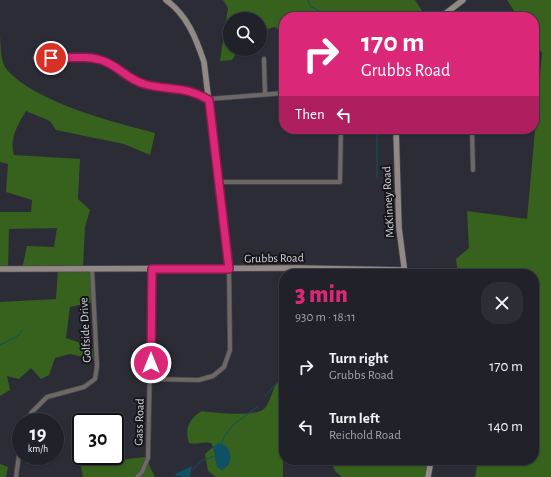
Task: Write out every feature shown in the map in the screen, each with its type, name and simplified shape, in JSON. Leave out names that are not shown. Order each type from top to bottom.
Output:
[{"type":"street","points":[[151,379],[199,380],[213,376],[224,367],[230,350],[229,269],[220,182],[204,62],[193,31],[174,6],[166,0]]},
{"type":"street","points":[[448,12],[464,0]]},
{"type":"street","points":[[36,58],[82,58],[106,62],[127,76],[144,84],[194,91],[209,100],[265,93],[279,93]]},
{"type":"street","points":[[264,59],[265,93]]},
{"type":"street","points":[[220,182],[340,182],[341,134]]},
{"type":"street","name":"McKinney Road","points":[[396,134],[399,228],[405,269]]},
{"type":"street","points":[[472,134],[473,170]]},
{"type":"street","name":"Grubbs Road","points":[[0,269],[326,269]]},
{"type":"street","name":"Golfside Drive","points":[[32,413],[48,397],[84,387],[95,379],[97,366],[92,269]]},
{"type":"street","name":"Gass Road","points":[[138,477],[142,472],[148,458],[151,379],[152,269]]},
{"type":"street","points":[[16,477],[18,465]]},
{"type":"street","points":[[428,477],[430,465]]},
{"type":"green space","points":[[223,0],[415,0],[423,12],[279,12],[279,30],[275,27],[267,29],[267,12],[227,12],[228,8]]},
{"type":"green space","points":[[507,0],[551,0],[551,477],[475,477],[477,465],[539,465],[539,269],[457,269],[456,259],[469,248],[467,211],[527,219],[535,134],[539,134],[539,86],[542,53],[539,48],[539,12],[515,12]]},
{"type":"green space","points":[[0,36],[1,55],[5,68],[21,82],[38,93],[77,110],[155,133],[150,155],[124,144],[56,130],[50,121],[26,111],[17,126],[13,137],[14,155],[80,159],[78,199],[90,210],[85,227],[83,268],[92,269],[93,302],[70,307],[66,338],[92,347],[94,359],[70,354],[55,358],[49,375],[41,379],[31,368],[19,379],[7,376],[10,390],[0,396],[0,302],[56,299],[58,269],[22,269],[27,246],[54,247],[57,228],[9,229],[8,269],[0,269],[0,212],[31,212],[32,200],[6,192],[8,164],[0,162]]},
{"type":"green space","points":[[223,41],[223,56],[235,56],[232,60],[220,61]]},
{"type":"green space","points":[[279,380],[279,465],[283,465],[283,477],[216,477],[208,471],[205,454],[213,447],[211,443],[189,443],[187,433],[191,420],[202,411],[244,414],[264,409]]},
{"type":"green space","points":[[145,457],[155,477],[83,477],[81,465],[124,465],[124,460]]},
{"type":"green space","points":[[0,464],[8,467],[6,477],[0,477]]},
{"type":"green space","points":[[333,465],[430,465],[428,477],[342,477],[335,471]]},
{"type":"water","points":[[219,443],[226,446],[230,456],[230,462],[226,468],[222,470],[217,467],[213,447]]},
{"type":"water","points":[[192,466],[190,477],[176,476],[175,474]]},
{"type":"waterway","points":[[308,0],[310,6],[319,12]]},
{"type":"waterway","points":[[377,134],[377,178]]},
{"type":"waterway","points":[[0,345],[19,335],[22,330]]},
{"type":"waterway","points":[[265,396],[279,381]]},
{"type":"waterway","points":[[221,445],[224,437],[233,425],[257,407]]},
{"type":"waterway","points":[[193,470],[199,462],[214,456]]},
{"type":"route","points":[[51,58],[82,58],[106,62],[137,82],[194,91],[209,100],[220,182],[229,269],[152,269],[151,363]]}]
